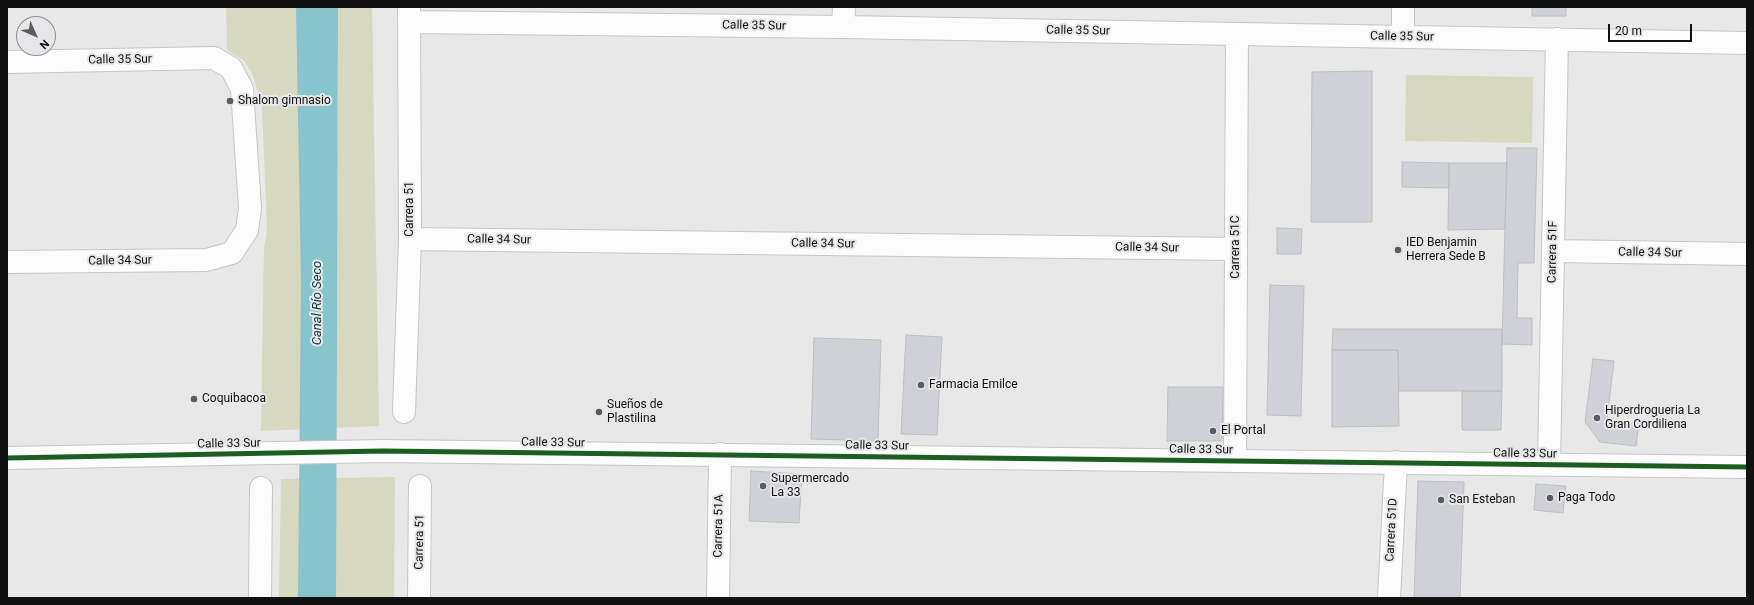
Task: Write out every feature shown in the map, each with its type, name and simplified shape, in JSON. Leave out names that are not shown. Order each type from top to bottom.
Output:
[{"type":"street","points":[[1403,7],[1403,37]]},
{"type":"street","name":"Calle 35 Sur","points":[[409,14],[843,17],[1237,34],[1747,43]]},
{"type":"street","name":"Carrera 51","points":[[404,412],[410,239],[409,14]]},
{"type":"street","name":"Carrera 51C","points":[[1235,461],[1237,34]]},
{"type":"street","name":"Carrera 51F","points":[[1549,464],[1557,39]]},
{"type":"street","name":"Calle 35 Sur","points":[[7,62],[214,58],[231,68],[242,90],[250,208],[247,230],[232,253]]},
{"type":"street","name":"Calle 34 Sur","points":[[410,239],[1236,249]]},
{"type":"street","name":"Calle 34 Sur","points":[[1553,251],[1747,254]]},
{"type":"street","name":"Calle 34 Sur","points":[[7,262],[206,260],[232,253]]},
{"type":"street","name":"Calle 33 Sur","points":[[7,458],[383,451],[1747,466]]},
{"type":"street","name":"Carrera 51A","points":[[718,598],[720,454]]},
{"type":"street","name":"Carrera 51D","points":[[1389,598],[1396,462]]},
{"type":"street","name":"Carrera 51","points":[[419,598],[420,486]]},
{"type":"street","points":[[260,598],[261,488]]},
{"type":"green space","points":[[226,7],[372,7],[379,426],[261,431],[264,247],[267,230],[262,106],[252,73],[244,61],[227,50]]},
{"type":"green space","points":[[1406,75],[1533,77],[1532,143],[1405,141]]},
{"type":"green space","points":[[395,477],[394,598],[279,598],[281,479]]},
{"type":"water","name":"Canal Río Seco","points":[[296,7],[338,7],[336,598],[298,598],[301,281]]},
{"type":"building","points":[[1532,7],[1566,7],[1566,16],[1532,16]]},
{"type":"building","points":[[1372,71],[1372,222],[1311,222],[1312,72]]},
{"type":"building","points":[[1507,148],[1537,148],[1534,263],[1518,263],[1517,318],[1532,318],[1532,345],[1502,344]]},
{"type":"building","points":[[1402,162],[1449,163],[1449,188],[1402,187]]},
{"type":"building","points":[[1449,163],[1507,163],[1505,229],[1448,230]]},
{"type":"building","points":[[1277,228],[1302,229],[1301,254],[1277,254]]},
{"type":"building","points":[[1270,285],[1304,286],[1301,416],[1267,415]]},
{"type":"building","points":[[1333,329],[1502,329],[1502,391],[1399,391],[1398,350],[1332,350]]},
{"type":"building","name":"Farmacia Emilce","points":[[906,335],[942,337],[937,435],[901,434]]},
{"type":"building","points":[[814,338],[881,340],[878,441],[811,439]]},
{"type":"building","points":[[1332,350],[1398,350],[1399,426],[1332,427]]},
{"type":"building","points":[[1593,359],[1614,361],[1607,420],[1639,424],[1636,446],[1600,442],[1585,422]]},
{"type":"building","points":[[1168,387],[1223,387],[1222,441],[1167,441]]},
{"type":"building","points":[[1462,391],[1502,391],[1501,430],[1462,430]]},
{"type":"building","points":[[751,471],[802,474],[799,523],[749,521]]},
{"type":"building","points":[[1418,481],[1464,482],[1460,598],[1414,598]]},
{"type":"building","name":"Paga Todo","points":[[1536,484],[1566,486],[1563,513],[1534,510]]},
{"type":"cycle path","points":[[7,458],[383,451],[1747,467]]},
{"type":"place","name":"Shalom gimnasio","points":[[230,101]]},
{"type":"place","name":"IED Benjamin Herrera Sede B","points":[[1398,250]]},
{"type":"place","name":"Farmacia Emilce","points":[[921,385]]},
{"type":"place","name":"Coquibacoa","points":[[194,399]]},
{"type":"place","name":"Sueños de Plastilina","points":[[599,412]]},
{"type":"place","name":"Hiperdrogueria La Gran Cordiliena","points":[[1597,418]]},
{"type":"place","name":"El Portal","points":[[1213,431]]},
{"type":"place","name":"Supermercado La 33","points":[[763,486]]},
{"type":"place","name":"Paga Todo","points":[[1550,498]]},
{"type":"place","name":"San Esteban","points":[[1441,500]]}]
